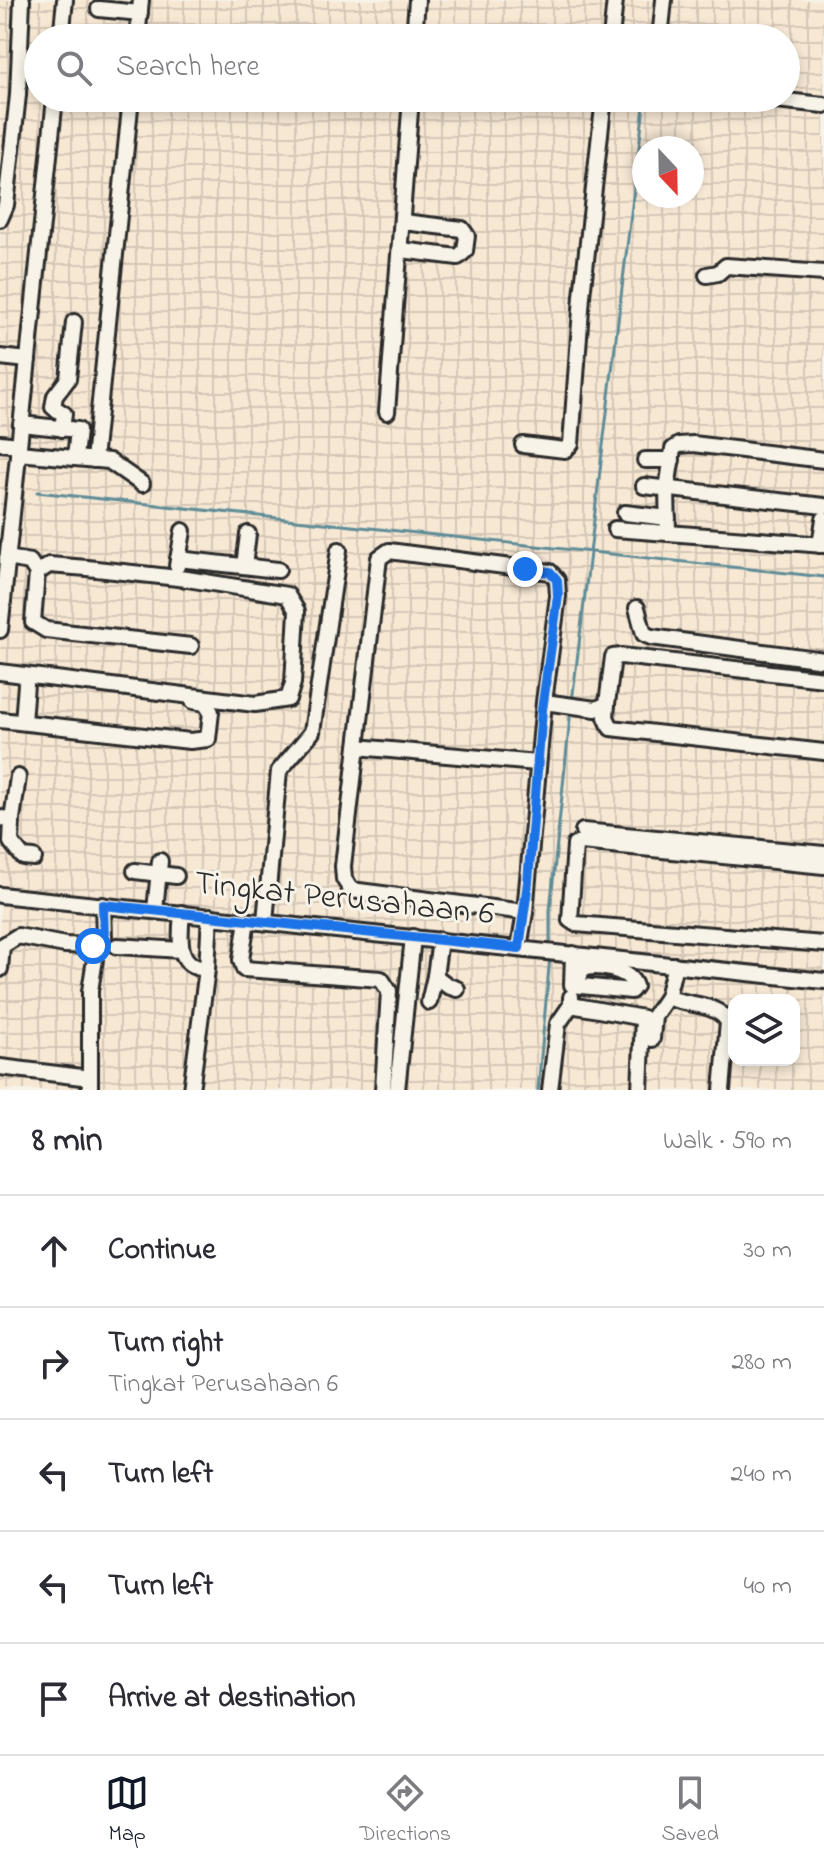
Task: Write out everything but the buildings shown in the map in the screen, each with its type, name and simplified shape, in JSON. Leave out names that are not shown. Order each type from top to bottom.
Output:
[{"type":"street","points":[[0,219],[6,205],[18,95],[22,0]]},
{"type":"street","points":[[62,24],[65,0]]},
{"type":"street","points":[[415,24],[417,0]]},
{"type":"street","points":[[612,24],[615,0]]},
{"type":"street","points":[[661,24],[664,0]]},
{"type":"street","points":[[99,9],[140,6]]},
{"type":"street","points":[[800,103],[824,105]]},
{"type":"street","points":[[0,630],[54,112]]},
{"type":"street","points":[[94,460],[130,112]]},
{"type":"street","points":[[387,412],[413,112]]},
{"type":"street","points":[[523,445],[565,450],[571,444],[582,296],[602,112]]},
{"type":"street","points":[[401,250],[458,257],[465,251],[467,236],[462,229],[403,222]]},
{"type":"street","points":[[707,275],[718,273],[726,266],[824,273]]},
{"type":"street","points":[[62,429],[64,414],[53,407],[55,396],[68,379],[74,322]]},
{"type":"street","points":[[0,357],[28,360]]},
{"type":"street","points":[[21,424],[78,430],[75,458]]},
{"type":"street","points":[[0,443],[19,449],[109,461],[142,484]]},
{"type":"street","points":[[668,525],[667,489],[673,449],[679,445],[693,444],[824,460]]},
{"type":"street","points":[[645,460],[672,460]]},
{"type":"street","points":[[644,486],[824,506]]},
{"type":"street","points":[[625,513],[668,525],[822,545],[824,519]]},
{"type":"street","points":[[615,529],[668,525]]},
{"type":"street","points":[[176,578],[183,531]]},
{"type":"street","points":[[244,566],[248,534]]},
{"type":"street","points":[[265,921],[279,771],[312,732],[339,550]]},
{"type":"street","points":[[519,948],[525,912],[537,763],[558,596],[557,580],[550,572],[389,551],[379,558],[343,866],[344,879],[351,890],[525,912]]},
{"type":"street","points":[[7,558],[30,562],[37,573],[33,622],[46,630],[191,646]]},
{"type":"street","points":[[178,559],[278,570]]},
{"type":"street","points":[[0,672],[255,704],[288,699],[293,683],[297,611],[287,595],[176,578],[49,565],[37,573]]},
{"type":"street","points":[[637,608],[644,634],[651,637],[824,660]]},
{"type":"street","points":[[824,679],[621,656],[613,657],[601,706],[611,728],[824,752]]},
{"type":"street","points":[[0,681],[194,701],[205,703],[211,712],[208,739],[198,741],[0,720]]},
{"type":"street","points":[[23,722],[26,684]]},
{"type":"street","points":[[544,702],[601,706]]},
{"type":"street","points":[[357,747],[537,763]]},
{"type":"street","points":[[18,777],[6,818],[11,842],[23,857],[34,858]]},
{"type":"street","points":[[583,831],[824,854]]},
{"type":"street","points":[[824,866],[581,842],[575,845],[570,920],[576,924],[824,944]]},
{"type":"street","points":[[155,910],[159,868]]},
{"type":"street","points":[[135,871],[159,868],[176,876]]},
{"type":"street","name":"Tingkat Perusahaan 6","points":[[0,895],[824,981]]},
{"type":"street","points":[[0,969],[2,946],[18,936],[65,945],[93,946],[104,938],[103,905]]},
{"type":"street","points":[[182,913],[179,945],[185,959],[200,969],[207,969]]},
{"type":"street","points":[[191,1090],[207,969],[210,916]]},
{"type":"street","points":[[247,920],[241,960],[244,969],[381,979],[389,991],[383,1090]]},
{"type":"street","points":[[397,1090],[413,937]]},
{"type":"street","points":[[429,1002],[440,940]]},
{"type":"street","points":[[0,1067],[90,1084],[93,946]]},
{"type":"street","points":[[117,946],[181,950]]},
{"type":"street","points":[[550,1090],[558,1024],[571,1005],[576,980],[573,954]]},
{"type":"street","points":[[651,1090],[648,1077],[654,1016],[667,997],[675,965]]},
{"type":"street","points":[[435,976],[457,989]]},
{"type":"street","points":[[667,997],[681,1004],[719,1010],[724,1015],[728,1022],[722,1090]]},
{"type":"street","points":[[571,1005],[643,1018],[640,1090]]},
{"type":"shaded area","points":[[0,0],[824,0],[824,1090],[0,1090]]},
{"type":"waterway","points":[[572,702],[643,112]]},
{"type":"waterway","points":[[37,492],[824,577]]},
{"type":"waterway","points":[[550,949],[550,910],[571,709]]},
{"type":"waterway","points":[[538,1090],[550,956]]},
{"type":"route","points":[[93,946],[104,938],[103,905],[519,948],[528,882],[542,710],[558,596],[557,580],[550,572],[525,569]]}]
